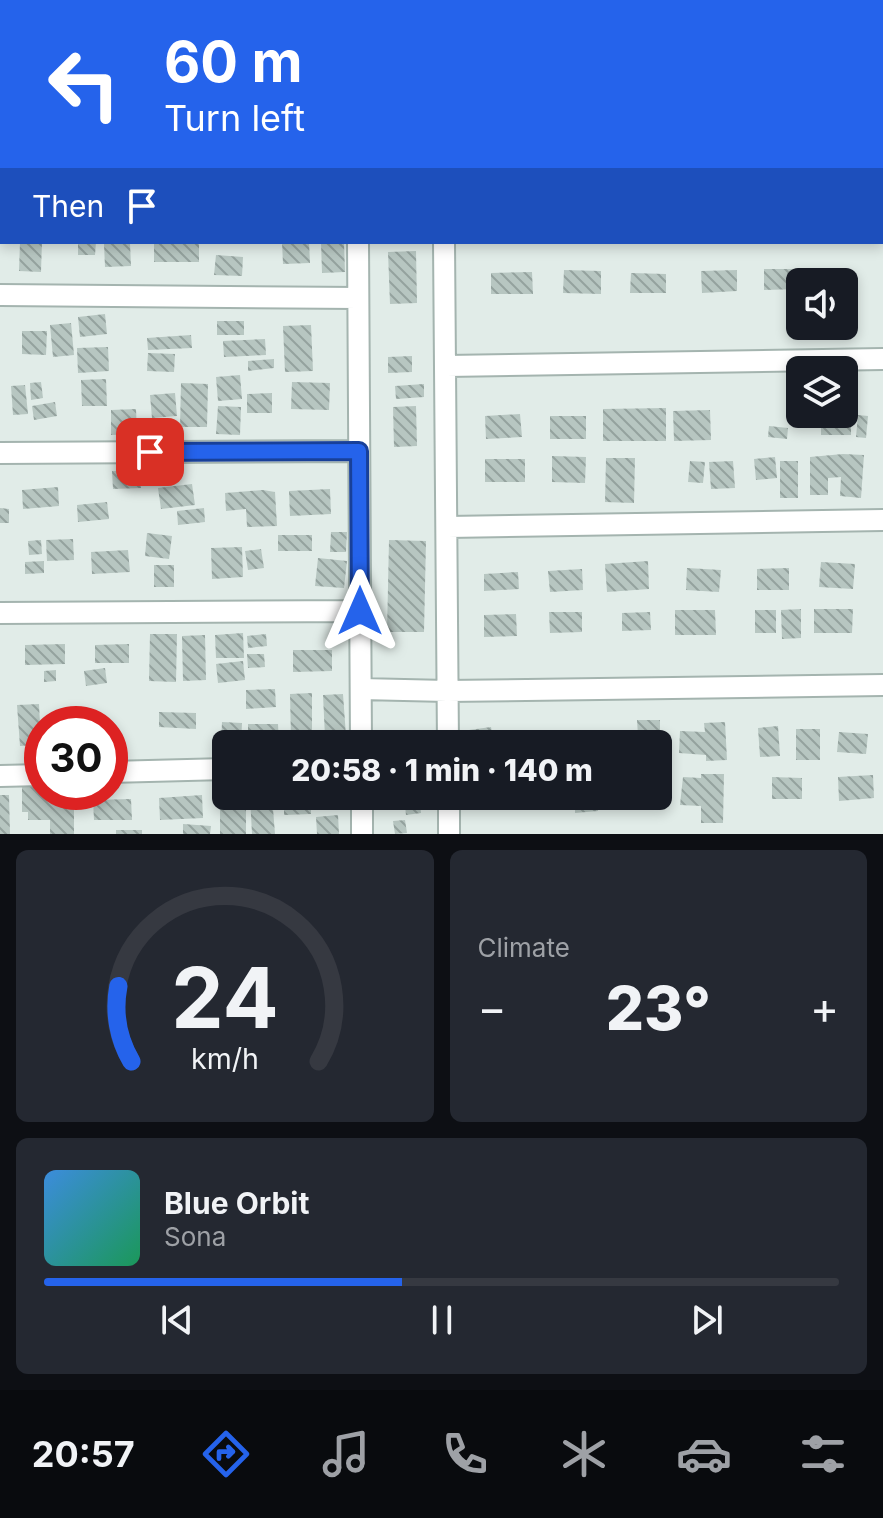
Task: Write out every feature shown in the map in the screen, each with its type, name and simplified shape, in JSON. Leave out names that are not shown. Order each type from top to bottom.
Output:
[{"type":"street","points":[[358,244],[361,730]]},
{"type":"street","points":[[444,244],[448,730]]},
{"type":"street","points":[[0,295],[358,298]]},
{"type":"street","points":[[447,366],[883,359]]},
{"type":"street","points":[[0,453],[359,451]]},
{"type":"street","points":[[448,527],[883,520]]},
{"type":"street","points":[[0,613],[360,611]]},
{"type":"street","points":[[361,689],[447,691],[883,685]]},
{"type":"street","points":[[128,772],[212,769]]},
{"type":"street","points":[[0,776],[24,775]]},
{"type":"street","points":[[362,810],[362,834]]},
{"type":"street","points":[[449,810],[449,834]]},
{"type":"building","points":[[20,244],[42,244],[41,272],[19,271]]},
{"type":"building","points":[[78,244],[96,244],[95,255],[78,255]]},
{"type":"building","points":[[104,244],[130,244],[131,266],[105,267]]},
{"type":"building","points":[[154,244],[199,244],[199,262],[154,262]]},
{"type":"building","points":[[282,244],[309,244],[310,263],[283,264]]},
{"type":"building","points":[[321,244],[344,244],[345,272],[322,273]]},
{"type":"building","points":[[416,251],[417,303],[390,304],[388,252]]},
{"type":"building","points":[[216,255],[243,257],[242,276],[214,275]]},
{"type":"building","points":[[764,269],[786,269],[786,289],[764,290]]},
{"type":"building","points":[[564,270],[601,271],[601,294],[563,293]]},
{"type":"building","points":[[737,270],[737,291],[702,293],[701,271]]},
{"type":"building","points":[[532,272],[533,294],[491,294],[491,273]]},
{"type":"building","points":[[631,273],[666,274],[666,293],[630,293]]},
{"type":"building","points":[[105,314],[107,334],[80,337],[78,317]]},
{"type":"building","points":[[217,321],[244,321],[244,335],[217,335]]},
{"type":"building","points":[[71,323],[74,355],[53,357],[50,325]]},
{"type":"building","points":[[311,325],[313,371],[285,372],[283,326]]},
{"type":"building","points":[[22,331],[47,331],[46,355],[22,354]]},
{"type":"building","points":[[191,335],[192,348],[148,350],[147,338]]},
{"type":"building","points":[[265,339],[266,355],[224,357],[223,341]]},
{"type":"building","points":[[108,347],[109,371],[78,373],[77,348]]},
{"type":"building","points":[[148,353],[175,354],[174,372],[147,371]]},
{"type":"building","points":[[412,356],[412,372],[388,373],[388,357]]},
{"type":"building","points":[[274,359],[274,368],[248,371],[248,361]]},
{"type":"building","points":[[240,375],[242,399],[218,401],[216,377]]},
{"type":"building","points":[[106,379],[107,406],[82,406],[81,380]]},
{"type":"building","points":[[41,382],[43,398],[31,400],[30,383]]},
{"type":"building","points":[[292,382],[330,383],[329,410],[291,409]]},
{"type":"building","points":[[181,383],[208,384],[207,427],[180,427]]},
{"type":"building","points":[[424,384],[424,397],[396,399],[395,386]]},
{"type":"building","points":[[25,385],[28,414],[13,415],[11,386]]},
{"type":"building","points":[[175,393],[177,416],[152,418],[150,395]]},
{"type":"building","points":[[272,393],[272,413],[247,413],[247,394]]},
{"type":"building","points":[[55,402],[57,416],[34,420],[32,406]]},
{"type":"building","points":[[218,406],[241,407],[240,435],[216,434]]},
{"type":"building","points":[[416,406],[417,446],[394,447],[393,407]]},
{"type":"building","points":[[666,408],[666,441],[603,441],[603,409]]},
{"type":"building","points":[[136,409],[137,434],[111,435],[111,410]]},
{"type":"building","points":[[710,410],[711,440],[674,441],[673,411]]},
{"type":"building","points":[[520,414],[522,437],[486,439],[485,416]]},
{"type":"building","points":[[858,415],[868,416],[866,438],[856,437]]},
{"type":"building","points":[[550,416],[586,416],[586,439],[550,439]]},
{"type":"building","points":[[769,426],[788,428],[787,439],[768,437]]},
{"type":"building","points":[[821,428],[851,428],[851,435],[821,435]]},
{"type":"building","points":[[864,455],[861,498],[840,496],[841,477],[828,478],[828,495],[810,495],[810,457]]},
{"type":"building","points":[[552,456],[586,457],[585,483],[552,482]]},
{"type":"building","points":[[775,457],[777,478],[756,480],[754,459]]},
{"type":"building","points":[[606,458],[635,458],[634,503],[605,502]]},
{"type":"building","points":[[485,459],[525,459],[525,482],[485,482]]},
{"type":"building","points":[[690,461],[705,462],[703,483],[688,482]]},
{"type":"building","points":[[733,461],[735,488],[711,489],[709,462]]},
{"type":"building","points":[[780,461],[798,461],[798,498],[780,498]]},
{"type":"building","points":[[141,470],[141,488],[113,489],[112,471]]},
{"type":"building","points":[[192,484],[195,505],[161,509],[158,488]]},
{"type":"building","points":[[58,487],[59,506],[23,509],[22,490]]},
{"type":"building","points":[[330,489],[331,514],[290,516],[289,491]]},
{"type":"building","points":[[275,492],[277,526],[247,527],[246,509],[226,511],[225,493]]},
{"type":"building","points":[[107,502],[109,519],[78,522],[77,505]]},
{"type":"building","points":[[0,508],[9,509],[9,523],[0,523]]},
{"type":"building","points":[[204,508],[205,522],[178,525],[177,511]]},
{"type":"building","points":[[331,532],[347,532],[346,552],[330,552]]},
{"type":"building","points":[[147,533],[172,536],[169,559],[145,556]]},
{"type":"building","points":[[278,535],[312,535],[312,551],[278,551]]},
{"type":"building","points":[[73,539],[74,560],[47,561],[46,540]]},
{"type":"building","points":[[41,540],[42,554],[29,555],[28,541]]},
{"type":"building","points":[[389,540],[426,541],[424,632],[387,632]]},
{"type":"building","points":[[242,547],[243,577],[212,579],[211,548]]},
{"type":"building","points":[[261,549],[264,568],[248,570],[245,551]]},
{"type":"building","points":[[128,550],[130,572],[92,574],[91,552]]},
{"type":"building","points":[[318,558],[347,561],[344,588],[315,586]]},
{"type":"building","points":[[44,561],[44,573],[25,574],[25,562]]},
{"type":"building","points":[[648,561],[649,589],[607,592],[605,564]]},
{"type":"building","points":[[821,562],[855,564],[853,589],[819,587]]},
{"type":"building","points":[[154,565],[174,565],[174,587],[154,587]]},
{"type":"building","points":[[687,568],[721,570],[719,592],[686,590]]},
{"type":"building","points":[[789,568],[789,590],[757,590],[757,569]]},
{"type":"building","points":[[582,569],[583,590],[550,592],[548,571]]},
{"type":"building","points":[[518,572],[519,589],[484,591],[484,574]]},
{"type":"building","points":[[801,609],[801,638],[782,639],[781,610]]},
{"type":"building","points":[[814,609],[853,609],[852,633],[814,633]]},
{"type":"building","points":[[675,610],[715,610],[716,635],[675,635]]},
{"type":"building","points":[[755,610],[776,610],[776,633],[755,633]]},
{"type":"building","points":[[549,612],[582,612],[582,632],[550,633]]},
{"type":"building","points":[[650,612],[651,630],[622,631],[622,613]]},
{"type":"building","points":[[516,614],[517,636],[484,637],[484,615]]},
{"type":"building","points":[[243,633],[244,658],[216,658],[215,635]]},
{"type":"building","points":[[150,634],[177,634],[176,682],[149,681]]},
{"type":"building","points":[[266,634],[267,646],[248,648],[247,636]]},
{"type":"building","points":[[205,635],[206,680],[183,681],[182,636]]},
{"type":"building","points":[[65,644],[65,664],[25,665],[25,645]]},
{"type":"building","points":[[129,644],[129,663],[95,663],[95,645]]},
{"type":"building","points":[[293,650],[332,650],[332,671],[293,672]]},
{"type":"building","points":[[247,654],[264,654],[265,667],[248,668]]},
{"type":"building","points":[[243,661],[245,680],[218,683],[216,664]]},
{"type":"building","points":[[105,668],[107,683],[86,686],[84,671]]},
{"type":"building","points":[[56,670],[56,681],[44,682],[44,671]]},
{"type":"building","points":[[275,689],[276,707],[246,709],[246,690]]},
{"type":"building","points":[[312,693],[312,730],[291,730],[290,694]]},
{"type":"building","points":[[343,694],[346,730],[325,730],[323,695]]},
{"type":"building","points":[[39,704],[24,706],[24,746],[20,746],[17,705]]},
{"type":"building","points":[[159,712],[196,713],[196,729],[159,727]]},
{"type":"building","points":[[637,720],[660,720],[660,730],[638,730]]},
{"type":"building","points":[[222,722],[242,723],[242,730],[222,730]]},
{"type":"building","points":[[725,722],[727,760],[706,761],[706,755],[679,753],[680,731],[705,732],[704,723]]},
{"type":"building","points":[[248,724],[278,724],[278,730],[248,730]]},
{"type":"building","points":[[778,726],[780,756],[760,757],[758,728]]},
{"type":"building","points":[[796,729],[820,729],[820,760],[796,760]]},
{"type":"building","points":[[839,732],[868,734],[866,754],[837,752]]},
{"type":"building","points":[[701,774],[724,774],[723,823],[701,823],[701,806],[680,805],[683,777],[701,778]]},
{"type":"building","points":[[873,775],[874,798],[839,801],[838,777]]},
{"type":"building","points":[[772,777],[802,778],[802,799],[772,799]]},
{"type":"building","points":[[24,785],[24,810],[74,810],[74,834],[50,834],[50,820],[28,820],[28,812],[22,812]]},
{"type":"building","points":[[0,795],[9,795],[10,834],[0,834]]},
{"type":"building","points":[[202,795],[203,818],[160,820],[159,798]]},
{"type":"building","points":[[128,799],[131,799],[132,820],[94,820],[94,810],[128,810]]},
{"type":"building","points":[[220,810],[246,810],[246,834],[220,834]]},
{"type":"building","points":[[251,810],[273,810],[275,834],[252,834]]},
{"type":"building","points":[[284,810],[311,810],[311,814],[284,815]]},
{"type":"building","points":[[405,810],[421,810],[421,813],[406,815]]},
{"type":"building","points":[[575,810],[598,810],[598,811],[575,813]]},
{"type":"building","points":[[338,815],[339,834],[317,834],[316,817]]},
{"type":"building","points":[[405,820],[407,833],[395,834],[393,821]]},
{"type":"building","points":[[183,824],[211,826],[210,834],[183,834]]},
{"type":"building","points":[[116,830],[142,830],[142,834],[116,834]]},
{"type":"route","points":[[150,452],[359,451],[360,611]]}]
